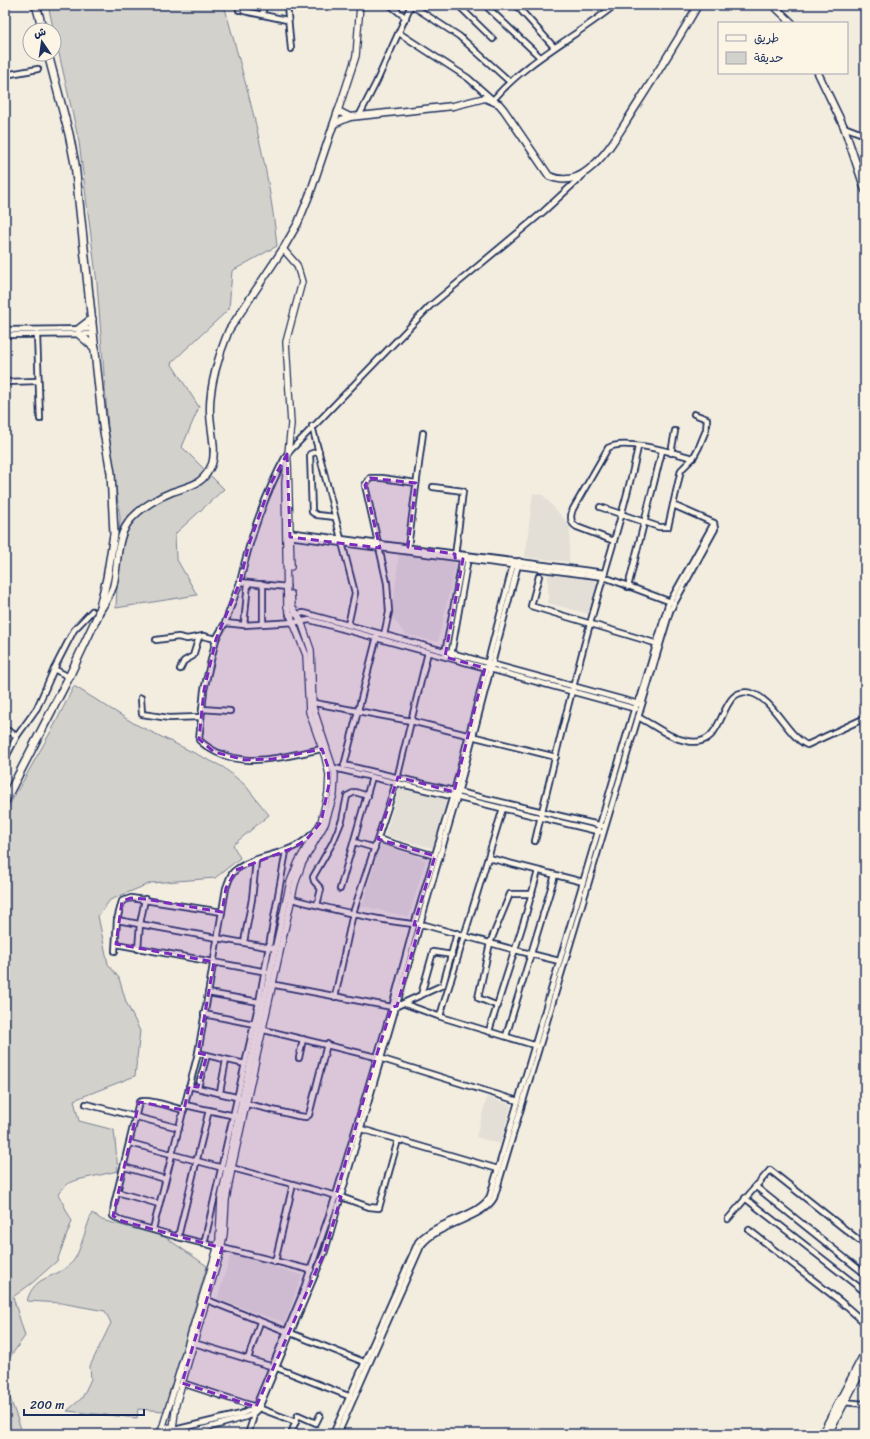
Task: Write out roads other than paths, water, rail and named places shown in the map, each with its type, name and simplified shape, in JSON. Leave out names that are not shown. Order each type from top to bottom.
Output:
[{"type":"main road","points":[[36,5],[41,22]]},
{"type":"main road","points":[[334,124],[350,117],[453,106],[478,98],[485,98],[499,104],[504,110],[549,176],[558,180],[569,180],[589,170],[613,141],[655,77],[698,5]]},
{"type":"main road","points":[[773,5],[791,22]]},
{"type":"main road","points":[[5,801],[69,676],[95,613],[110,559],[114,515],[73,148],[50,62]]},
{"type":"main road","points":[[818,74],[844,128],[865,190]]},
{"type":"main road","points":[[95,613],[113,587],[120,541],[124,528],[130,519],[139,511],[172,492],[192,486],[202,480],[208,472],[213,461],[210,403],[223,345],[229,330],[283,249],[298,223],[311,191],[338,111],[350,117]]},
{"type":"main road","points":[[92,319],[79,332],[95,348]]},
{"type":"main road","points":[[828,1434],[865,1352]]},
{"type":"main road","points":[[822,1434],[865,1364]]},
{"type":"street","points":[[263,5],[263,15]]},
{"type":"street","points":[[287,5],[287,20],[291,49]]},
{"type":"street","points":[[338,111],[356,56],[360,5]]},
{"type":"street","points":[[390,5],[406,18]]},
{"type":"street","points":[[359,116],[376,83],[411,5],[459,36],[509,81]]},
{"type":"street","points":[[458,5],[493,39]]},
{"type":"street","points":[[485,5],[540,57]]},
{"type":"street","points":[[516,5],[554,48]]},
{"type":"street","points":[[399,33],[468,78],[492,100],[509,81],[540,57],[582,31],[615,5]]},
{"type":"street","points":[[244,11],[287,20]]},
{"type":"street","points":[[5,62],[6,75],[38,69]]},
{"type":"street","points":[[844,128],[865,135]]},
{"type":"street","points":[[322,749],[273,759],[245,760],[214,752],[200,740],[204,690],[216,639],[225,623],[240,582],[248,547],[271,483],[287,454],[312,426],[397,342],[430,306],[543,212],[589,170]]},
{"type":"street","points":[[204,1244],[227,1168],[244,1100],[289,898],[302,864],[321,833],[329,815],[334,787],[331,767],[310,702],[306,655],[289,616],[287,587],[289,468],[287,454],[291,411],[286,342],[302,282],[297,265],[283,249]]},
{"type":"street","points":[[5,330],[93,332]]},
{"type":"street","points":[[5,335],[79,332]]},
{"type":"street","points":[[37,334],[40,420]]},
{"type":"street","points":[[5,382],[38,381]]},
{"type":"street","points":[[600,507],[622,516],[659,527],[668,527],[681,470],[693,458],[699,448],[708,422],[706,418],[694,414]]},
{"type":"street","points":[[312,426],[355,593],[348,625]]},
{"type":"street","points":[[671,453],[675,431]]},
{"type":"street","points":[[408,547],[422,432]]},
{"type":"street","points":[[614,541],[574,525],[571,514],[608,448],[619,444],[638,446],[693,458]]},
{"type":"street","points":[[535,841],[590,624],[622,516],[638,446]]},
{"type":"street","points":[[319,451],[310,454],[312,512],[317,515],[335,517]]},
{"type":"street","points":[[628,587],[662,451]]},
{"type":"street","points":[[383,640],[389,612],[389,600],[379,546],[365,485],[370,478],[382,478],[416,483]]},
{"type":"street","points":[[434,487],[463,491],[455,556]]},
{"type":"street","points":[[602,826],[672,602],[715,529],[714,523],[674,505]]},
{"type":"street","points":[[288,534],[604,575],[628,587],[672,602]]},
{"type":"street","points":[[244,1100],[245,1064],[259,1002],[276,948],[298,862],[324,814],[331,767],[322,749],[309,712],[312,655],[301,621],[291,600],[288,534]]},
{"type":"street","points":[[379,546],[408,547],[455,556]]},
{"type":"street","points":[[450,658],[466,557]]},
{"type":"street","points":[[445,654],[466,557]]},
{"type":"street","points":[[289,1334],[336,1196],[376,1057],[394,1007],[420,925],[456,794],[516,563]]},
{"type":"street","points":[[539,576],[530,606],[659,644]]},
{"type":"street","points":[[240,582],[287,587]]},
{"type":"street","points":[[244,625],[248,583]]},
{"type":"street","points":[[263,584],[263,623]]},
{"type":"street","points":[[5,759],[17,736],[37,708],[54,669],[74,630],[95,613]]},
{"type":"street","points":[[289,616],[296,613],[304,613],[378,632],[445,654],[450,658],[488,669],[573,689]]},
{"type":"street","points":[[225,623],[244,625],[310,620],[428,652],[445,654],[452,653],[639,707]]},
{"type":"street","points":[[343,770],[378,632]]},
{"type":"street","points":[[156,640],[178,637],[187,639],[199,637],[216,639]]},
{"type":"street","points":[[180,669],[184,662],[193,656],[199,637]]},
{"type":"street","points":[[335,997],[353,913],[396,783],[428,652]]},
{"type":"street","points":[[54,669],[69,676]]},
{"type":"street","points":[[638,717],[680,739],[695,742],[712,735],[718,727],[730,700],[739,694],[752,694],[765,702],[807,745],[865,718]]},
{"type":"street","points":[[141,698],[142,714],[169,718],[201,716]]},
{"type":"street","points":[[310,702],[411,721],[556,757]]},
{"type":"street","points":[[332,1434],[352,1397],[421,1246],[433,1234],[481,1211],[492,1203],[600,831],[638,717],[639,707]]},
{"type":"street","points":[[202,709],[230,711]]},
{"type":"street","points":[[5,729],[17,736]]},
{"type":"street","points":[[344,765],[397,777],[503,808],[541,814],[600,831]]},
{"type":"street","points":[[331,767],[396,783],[456,794],[541,814],[602,826]]},
{"type":"street","points":[[340,889],[368,796],[372,777]]},
{"type":"street","points":[[317,905],[321,889],[314,881],[313,877],[333,842],[342,820],[347,796],[355,792],[368,796]]},
{"type":"street","points":[[186,1434],[252,1412],[258,1407],[325,1251],[381,1059],[414,925],[456,794]]},
{"type":"street","points":[[440,1016],[466,936],[503,808]]},
{"type":"street","points":[[153,1230],[198,1053],[219,937],[222,912],[230,877],[236,870],[256,861],[286,851],[304,842],[318,827]]},
{"type":"street","points":[[378,839],[435,856]]},
{"type":"street","points":[[354,842],[375,848]]},
{"type":"street","points":[[174,1431],[176,1404],[207,1300],[219,1247],[221,1205],[236,1116],[244,1100],[264,1030],[271,984],[268,972],[269,947],[286,851]]},
{"type":"street","points":[[489,858],[538,870],[584,885]]},
{"type":"street","points":[[244,942],[256,861]]},
{"type":"street","points":[[489,1031],[498,1006],[538,870]]},
{"type":"street","points":[[506,1036],[555,875]]},
{"type":"street","points":[[338,1434],[364,1362],[418,1242],[431,1230],[486,1203],[490,1196],[518,1101],[537,1046],[559,961],[584,885]]},
{"type":"street","points":[[498,1006],[478,998],[490,943],[510,894],[532,894]]},
{"type":"street","points":[[115,951],[118,920],[122,901],[131,898],[145,899],[222,912]]},
{"type":"street","points":[[289,898],[353,913],[457,933],[559,961]]},
{"type":"street","points":[[138,949],[140,924],[145,899]]},
{"type":"street","points":[[118,920],[276,948]]},
{"type":"street","points":[[271,984],[394,1007],[405,1004],[443,985],[457,933]]},
{"type":"street","points":[[116,944],[268,972]]},
{"type":"street","points":[[421,995],[433,952],[452,955]]},
{"type":"street","points":[[208,993],[259,1002]]},
{"type":"street","points":[[405,1004],[537,1046]]},
{"type":"street","points":[[204,1014],[254,1024]]},
{"type":"street","points":[[264,1030],[376,1057],[518,1101]]},
{"type":"street","points":[[299,1058],[303,1039]]},
{"type":"street","points":[[189,1086],[220,1092],[298,1116],[306,1117],[309,1115],[327,1044]]},
{"type":"street","points":[[198,1053],[245,1064]]},
{"type":"street","points":[[198,1087],[207,1054]]},
{"type":"street","points":[[220,1092],[226,1060]]},
{"type":"street","points":[[184,1110],[143,1101],[139,1102],[117,1192],[113,1216],[122,1221],[178,1237],[311,1270]]},
{"type":"street","points":[[86,1104],[179,1128]]},
{"type":"street","points":[[185,1104],[236,1116]]},
{"type":"street","points":[[178,1237],[209,1110]]},
{"type":"street","points":[[361,1129],[498,1169]]},
{"type":"street","points":[[130,1143],[171,1155],[342,1197],[369,1208],[379,1208],[398,1140]]},
{"type":"street","points":[[124,1167],[165,1179]]},
{"type":"street","points":[[728,1219],[770,1170],[865,1245]]},
{"type":"street","points":[[276,1262],[293,1184]]},
{"type":"street","points":[[755,1186],[865,1274]]},
{"type":"street","points":[[117,1192],[159,1204]]},
{"type":"street","points":[[745,1198],[865,1292]]},
{"type":"street","points":[[749,1230],[840,1301],[865,1323]]},
{"type":"street","points":[[161,1432],[219,1247]]},
{"type":"street","points":[[207,1300],[289,1334],[364,1362]]},
{"type":"street","points":[[248,1359],[260,1322]]},
{"type":"street","points":[[194,1343],[275,1367],[352,1397]]},
{"type":"street","points":[[182,1383],[258,1407],[296,1422]]},
{"type":"street","points":[[842,1402],[865,1404]]},
{"type":"street","points":[[161,1432],[167,1427],[174,1431],[252,1412]]},
{"type":"street","points":[[248,1434],[252,1412]]},
{"type":"street","points":[[291,1434],[298,1415],[316,1424],[320,1415]]}]
